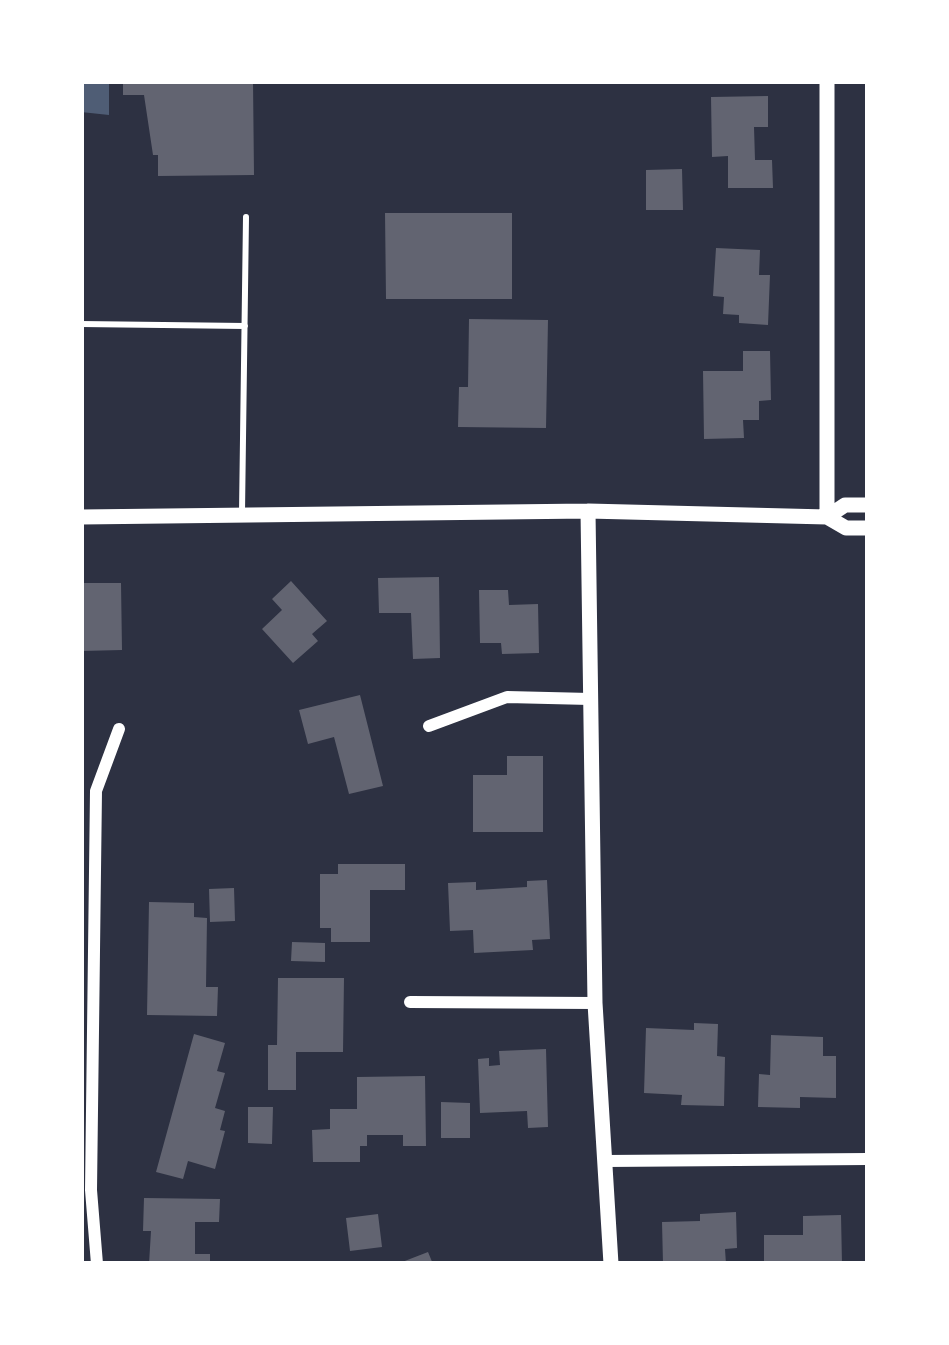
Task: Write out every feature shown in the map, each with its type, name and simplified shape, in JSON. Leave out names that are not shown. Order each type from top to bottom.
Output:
[{"type":"street","points":[[826,517],[827,81]]},
{"type":"street","points":[[826,517],[845,505],[868,505]]},
{"type":"street","points":[[588,511],[596,1003],[611,1264]]},
{"type":"street","points":[[81,517],[588,511],[826,517],[846,528],[868,528]]},
{"type":"street","points":[[429,726],[507,697],[590,699]]},
{"type":"street","points":[[97,1264],[86,1190],[97,791],[119,729]]},
{"type":"street","points":[[410,1002],[596,1003]]},
{"type":"street","points":[[606,1161],[868,1159]]},
{"type":"lane","points":[[242,515],[246,217]]},
{"type":"lane","points":[[81,324],[244,326]]},
{"type":"water","points":[[81,81],[109,81],[109,115],[81,112]]},
{"type":"building","points":[[123,81],[253,81],[254,175],[158,176],[144,95],[123,95]]},
{"type":"building","points":[[768,96],[768,127],[754,127],[755,160],[772,160],[773,188],[728,188],[728,156],[712,157],[711,97]]},
{"type":"building","points":[[682,169],[683,210],[646,210],[646,170]]},
{"type":"building","points":[[385,213],[512,213],[512,299],[386,299]]},
{"type":"building","points":[[716,248],[760,250],[759,275],[770,275],[768,325],[739,323],[739,315],[723,314],[724,297],[713,296]]},
{"type":"building","points":[[469,319],[548,320],[546,428],[458,427],[459,387],[468,387]]},
{"type":"building","points":[[743,351],[770,351],[771,400],[759,401],[759,420],[743,420],[744,438],[704,439],[703,371],[743,371]]},
{"type":"building","points":[[439,577],[440,658],[413,659],[411,613],[379,613],[378,578]]},
{"type":"building","points":[[291,581],[327,621],[312,634],[318,641],[293,663],[262,629],[282,610],[272,599]]},
{"type":"building","points":[[81,583],[121,583],[122,650],[81,651]]},
{"type":"building","points":[[479,590],[508,590],[509,605],[538,604],[539,653],[502,654],[501,643],[480,643]]},
{"type":"building","points":[[360,695],[383,786],[349,794],[334,737],[308,744],[299,710]]},
{"type":"building","points":[[507,756],[543,756],[543,832],[473,832],[473,775],[507,775]]},
{"type":"building","points":[[338,864],[405,864],[405,890],[370,890],[370,942],[331,942],[331,928],[320,928],[320,874],[338,874]]},
{"type":"building","points":[[547,880],[550,939],[532,940],[533,950],[474,953],[473,930],[450,931],[448,883],[476,882],[476,890],[527,887],[527,881]]},
{"type":"building","points":[[234,888],[235,921],[210,922],[209,889]]},
{"type":"building","points":[[149,902],[194,903],[194,917],[207,918],[206,987],[218,987],[217,1016],[147,1015]]},
{"type":"building","points":[[292,942],[325,943],[325,962],[291,961]]},
{"type":"building","points":[[278,978],[344,978],[343,1052],[296,1052],[296,1090],[268,1090],[268,1045],[277,1045]]},
{"type":"building","points":[[694,1023],[718,1024],[717,1056],[725,1057],[724,1106],[681,1105],[682,1095],[644,1093],[646,1028],[694,1030]]},
{"type":"building","points":[[194,1034],[225,1043],[217,1071],[225,1073],[215,1108],[225,1111],[220,1130],[225,1131],[215,1169],[188,1161],[183,1179],[156,1172]]},
{"type":"building","points":[[771,1035],[823,1037],[823,1056],[836,1056],[836,1098],[800,1097],[800,1108],[758,1107],[759,1074],[770,1075]]},
{"type":"building","points":[[546,1049],[548,1127],[528,1128],[527,1111],[480,1113],[478,1059],[489,1058],[489,1066],[500,1065],[499,1051]]},
{"type":"building","points":[[425,1076],[426,1146],[403,1146],[403,1135],[367,1135],[367,1146],[360,1146],[360,1162],[313,1162],[312,1130],[330,1129],[330,1109],[357,1109],[357,1077]]},
{"type":"building","points":[[441,1102],[470,1103],[470,1138],[441,1138]]},
{"type":"building","points":[[248,1107],[273,1107],[272,1144],[248,1143]]},
{"type":"building","points":[[144,1198],[220,1199],[219,1222],[195,1222],[195,1254],[210,1254],[210,1264],[149,1264],[151,1231],[143,1231]]},
{"type":"building","points":[[736,1212],[737,1248],[725,1249],[726,1264],[663,1264],[662,1222],[700,1221],[700,1214]]},
{"type":"building","points":[[378,1214],[382,1247],[350,1251],[346,1218]]},
{"type":"building","points":[[841,1215],[842,1264],[764,1264],[764,1235],[803,1235],[803,1216]]},
{"type":"building","points":[[428,1252],[433,1264],[397,1264]]}]
